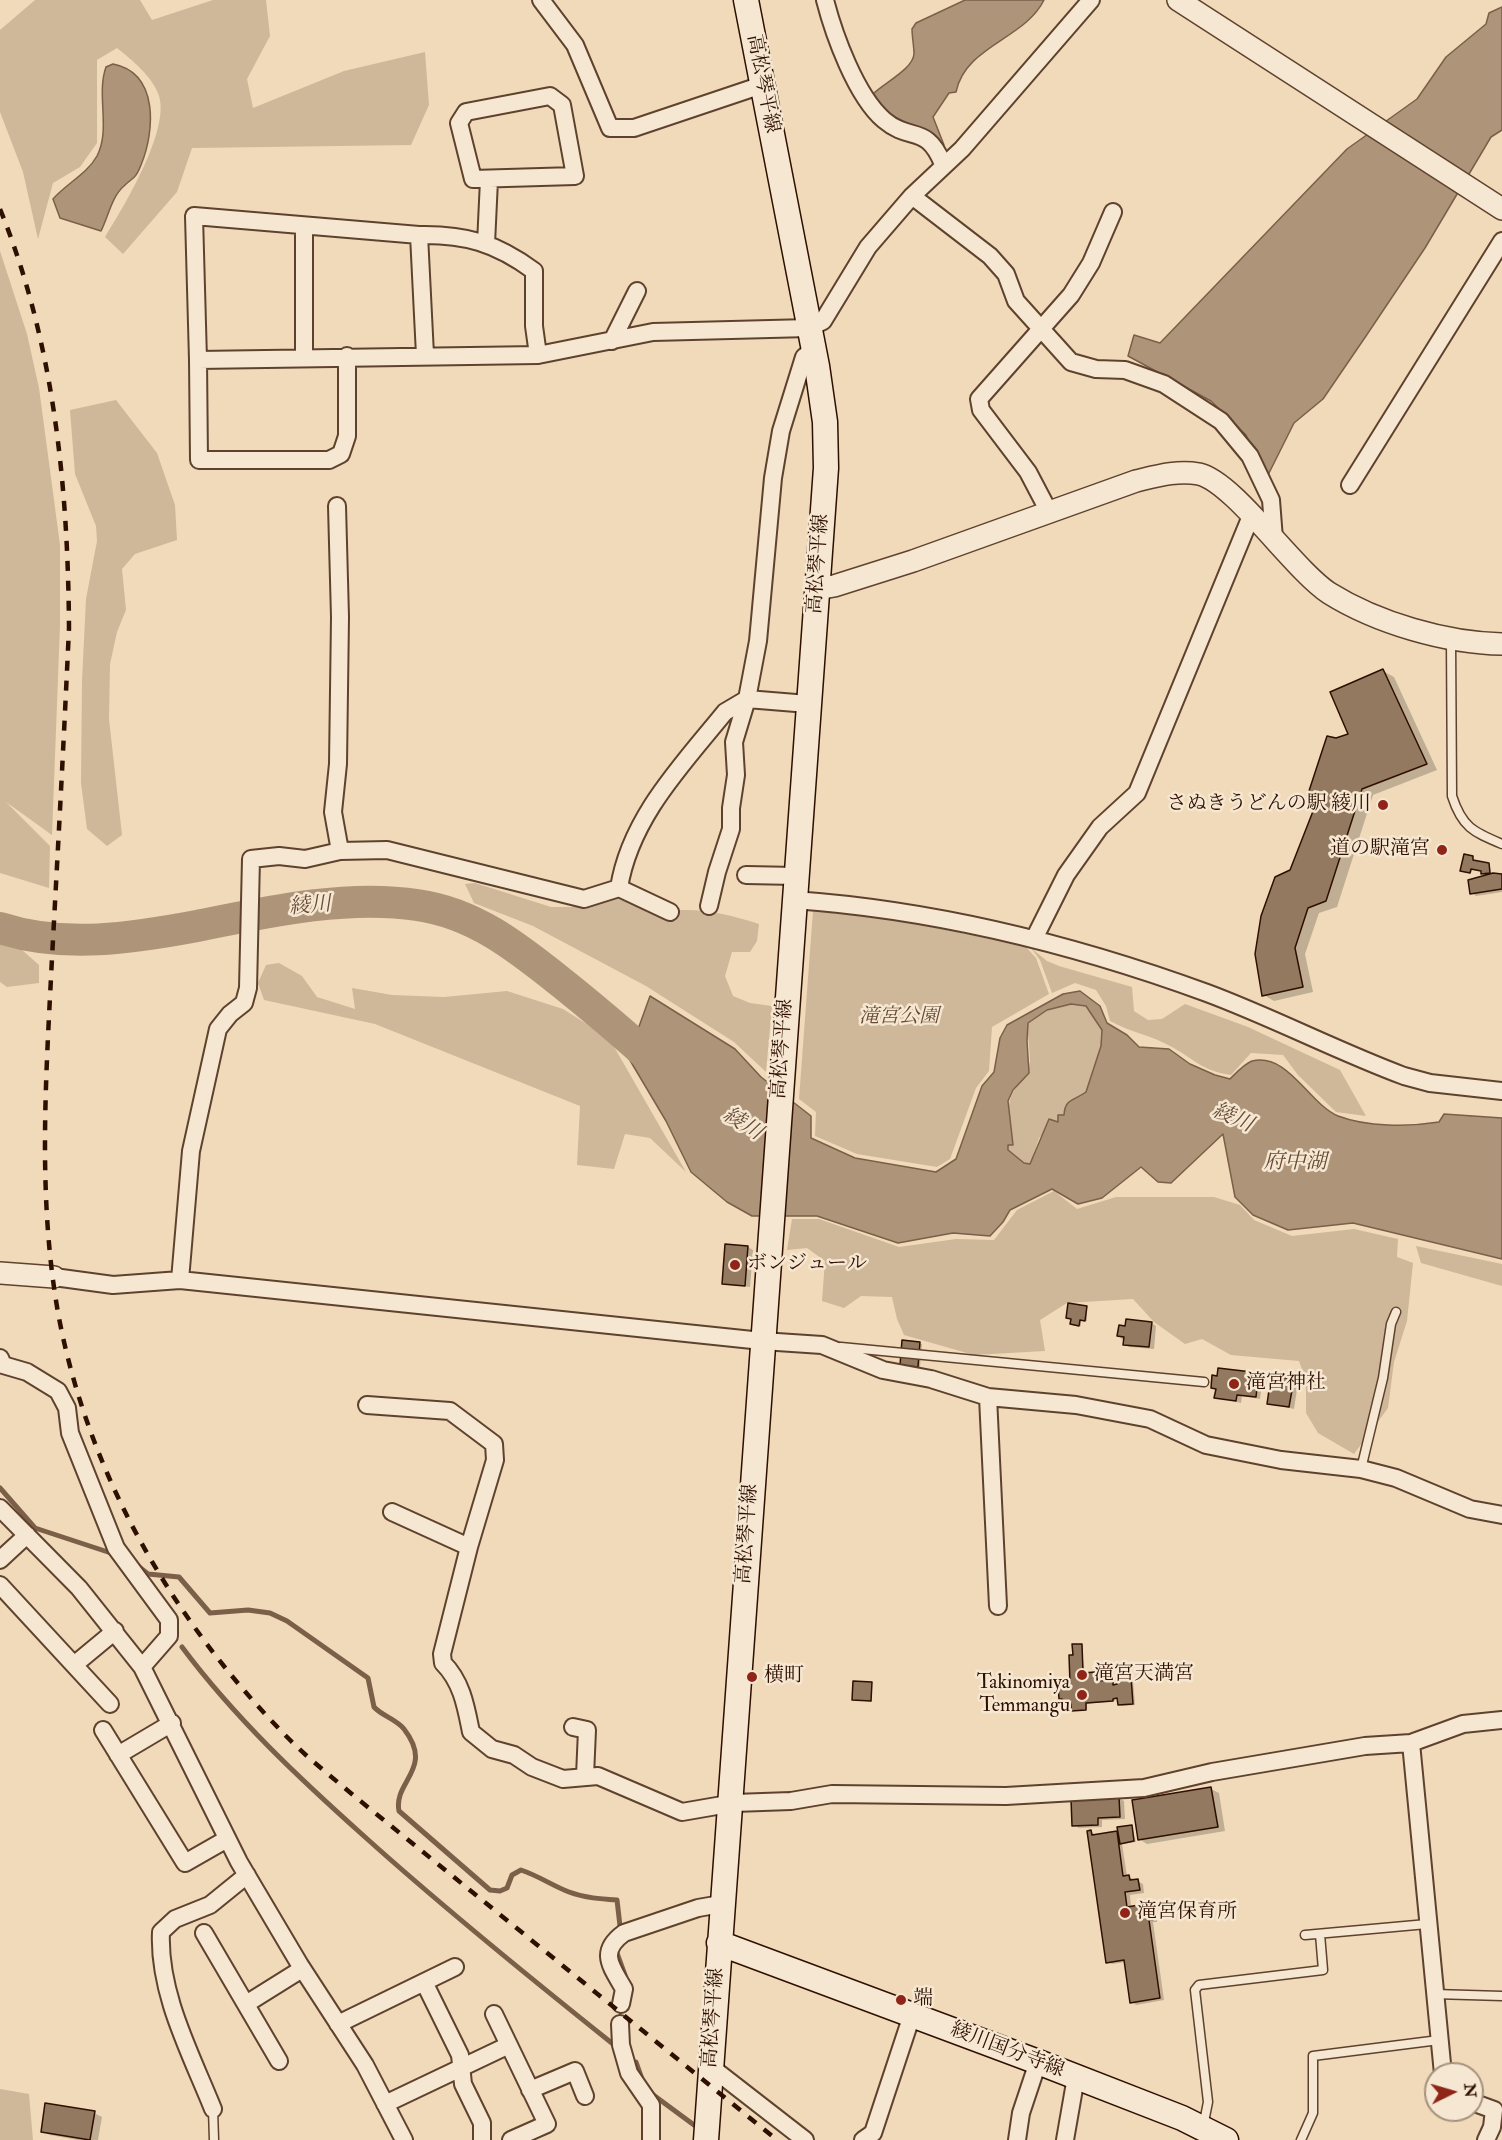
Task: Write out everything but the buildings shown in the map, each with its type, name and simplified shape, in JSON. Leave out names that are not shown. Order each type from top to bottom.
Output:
[{"type":"main road","name":"高松琴平線","points":[[706,2140],[718,1943],[826,445],[822,394],[746,0]]},
{"type":"main road","name":"綾川国分寺線","points":[[718,1943],[1038,2062],[1203,2128],[1226,2140]]},
{"type":"street","points":[[541,0],[575,45],[610,128],[634,128],[762,85]]},
{"type":"street","points":[[825,0],[831,25],[866,99],[882,118],[898,130],[922,135],[935,146],[944,164]]},
{"type":"street","points":[[709,906],[731,830],[731,808],[736,775],[734,742],[747,699],[758,641],[769,512],[781,431],[811,338],[868,247],[912,196],[962,149],[1091,0]]},
{"type":"street","points":[[1178,0],[1502,209]]},
{"type":"street","points":[[550,96],[562,105],[575,176],[489,180],[473,178],[459,123],[466,112],[550,96]]},
{"type":"street","points":[[486,244],[489,180]]},
{"type":"street","points":[[912,196],[990,256],[1006,274],[1016,301],[1071,362],[1096,369],[1125,370],[1164,384],[1221,420],[1250,456],[1271,500],[1274,539]]},
{"type":"street","points":[[1049,512],[1028,472],[981,410],[979,399],[1039,328],[1071,295],[1086,271],[1113,212]]},
{"type":"street","points":[[347,356],[347,436],[341,454],[329,460],[199,460],[194,216],[419,235],[454,235],[486,244],[517,259],[534,271],[534,326],[538,355]]},
{"type":"street","points":[[304,226],[304,357]]},
{"type":"street","points":[[419,235],[425,355]]},
{"type":"street","points":[[1350,485],[1502,241]]},
{"type":"street","points":[[612,341],[637,291]]},
{"type":"street","points":[[198,360],[347,356],[538,355],[652,332],[687,329],[811,338]]},
{"type":"street","points":[[817,589],[834,586],[913,561],[1136,481],[1169,473],[1185,472],[1210,478],[1251,516],[1312,579],[1330,593],[1384,618],[1451,640],[1502,644]]},
{"type":"street","points":[[337,506],[338,764],[333,812],[340,851]]},
{"type":"street","points":[[1034,939],[1066,875],[1100,827],[1137,793],[1251,516]]},
{"type":"street","points":[[619,888],[623,863],[646,815],[668,780],[725,712],[747,699],[808,704]]},
{"type":"street","points":[[180,1280],[191,1151],[218,1029],[230,1014],[244,1003],[248,988],[251,859],[279,855],[305,859],[340,851],[387,850],[584,899],[619,888],[670,912]]},
{"type":"street","points":[[746,875],[795,888],[1034,939],[1205,992],[1404,1076],[1430,1083],[1502,1091]]},
{"type":"street","points":[[0,1274],[113,1284],[180,1280],[762,1341],[822,1345],[883,1371],[931,1379],[988,1397],[1076,1405],[1150,1419],[1206,1445],[1281,1460],[1361,1469],[1396,1478],[1470,1509],[1502,1515]]},
{"type":"street","points":[[0,1358],[3,1365],[27,1372],[58,1391],[67,1408],[70,1433],[120,1553],[169,1620],[169,1636],[142,1667]]},
{"type":"street","points":[[988,1397],[998,1606]]},
{"type":"street","points":[[367,1404],[450,1411],[494,1444],[495,1460],[469,1547],[442,1654],[442,1663],[450,1671],[465,1699],[471,1732],[492,1749],[514,1755],[532,1767],[563,1779],[598,1776],[682,1812],[729,1805],[791,1801],[832,1794],[1006,1796],[1144,1788],[1212,1772],[1354,1747],[1411,1743],[1463,1724],[1502,1720]]},
{"type":"street","points":[[0,1508],[80,1588],[142,1667],[172,1723],[227,1839],[302,1969],[338,2024],[404,2140]]},
{"type":"street","points":[[392,1512],[469,1547]]},
{"type":"street","points":[[0,1560],[27,1535]]},
{"type":"street","points":[[0,1585],[110,1704]]},
{"type":"street","points":[[74,1665],[115,1631]]},
{"type":"street","points":[[118,1755],[172,1723]]},
{"type":"street","points":[[573,1727],[587,1730],[585,1776]]},
{"type":"street","points":[[103,1730],[185,1863],[227,1839]]},
{"type":"street","points":[[1411,1743],[1442,2062]]},
{"type":"street","points":[[213,2109],[180,2026],[161,1964],[161,1932],[175,1919],[210,1905],[247,1875]]},
{"type":"street","points":[[621,2004],[624,1989],[609,1963],[608,1952],[614,1941],[624,1933],[698,1908],[721,1904]]},
{"type":"street","points":[[204,1933],[279,2061]]},
{"type":"street","points":[[338,2024],[455,1967]]},
{"type":"street","points":[[246,2004],[302,1969]]},
{"type":"street","points":[[424,1982],[460,2055],[463,2084],[482,2123],[482,2140]]},
{"type":"street","points":[[494,2014],[547,2124],[511,2140]]},
{"type":"street","points":[[863,2140],[873,2133],[912,2015]]},
{"type":"street","points":[[620,2024],[621,2045],[629,2073],[651,2104],[651,2140]]},
{"type":"street","points":[[385,2104],[509,2045]]},
{"type":"street","points":[[1017,2140],[1022,2113],[1038,2062]]},
{"type":"street","points":[[711,2067],[805,2140]]},
{"type":"street","points":[[530,2090],[574,2071],[585,2096]]},
{"type":"street","points":[[1065,2140],[1076,2077]]},
{"type":"street","points":[[1486,2140],[1498,2110]]},
{"type":"lane","points":[[1451,640],[1452,796],[1460,818],[1468,827],[1502,844]]},
{"type":"lane","points":[[1361,1469],[1383,1378],[1391,1324],[1396,1311]]},
{"type":"lane","points":[[822,1345],[1204,1382]]},
{"type":"lane","points":[[1305,1935],[1427,1924]]},
{"type":"lane","points":[[1203,2128],[1208,2102],[1195,1990],[1199,1985],[1323,1970],[1320,1934]]},
{"type":"lane","points":[[1434,1994],[1502,1996]]},
{"type":"lane","points":[[1301,2140],[1313,2113],[1313,2056],[1439,2040]]},
{"type":"lane","points":[[213,2109],[214,2140]]},
{"type":"green space","points":[[35,0],[140,0],[152,20],[213,0],[266,0],[270,36],[247,79],[253,108],[344,71],[425,52],[429,105],[411,145],[192,148],[177,192],[123,254],[105,237],[143,169],[158,129],[161,111],[159,96],[152,82],[117,48],[97,60],[97,143],[80,167],[53,183],[38,239],[23,172],[0,112],[0,30]]},
{"type":"green space","points":[[0,251],[27,334],[39,388],[60,545],[60,625],[52,835],[6,802],[50,846],[49,888],[0,873]]},
{"type":"green space","points":[[116,400],[157,453],[175,505],[177,540],[135,554],[122,569],[126,610],[117,632],[110,664],[109,719],[122,835],[107,846],[87,829],[81,783],[86,599],[97,541],[96,526],[75,474],[70,410]]},
{"type":"green space","points":[[475,883],[551,907],[587,907],[616,898],[674,920],[679,910],[700,910],[759,924],[757,941],[750,952],[732,952],[725,976],[733,996],[750,1003],[772,1006],[766,1072],[734,1042],[646,986],[533,926],[474,903],[465,884]]},
{"type":"green space","name":"滝宮公園","points":[[813,911],[893,919],[1025,946],[1036,958],[1049,994],[992,1027],[989,1071],[976,1088],[950,1159],[937,1167],[857,1154],[815,1136],[816,1112],[799,1099]]},
{"type":"green space","points":[[0,941],[22,950],[39,965],[39,983],[7,987],[0,982]]},
{"type":"green space","points":[[1031,948],[1047,961],[1059,966],[1132,987],[1134,1011],[1148,1020],[1162,1019],[1185,1004],[1248,1027],[1340,1070],[1366,1116],[1336,1112],[1298,1075],[1283,1055],[1251,1053],[1231,1075],[1221,1073],[1205,1067],[1165,1043],[1110,1021],[1106,1006],[1096,990],[1075,983],[1052,993],[1040,960]]},
{"type":"green space","points":[[279,963],[302,976],[317,997],[355,1009],[352,988],[392,995],[444,997],[507,991],[563,1009],[609,1038],[686,1172],[650,1138],[625,1134],[614,1169],[577,1165],[580,1106],[375,1024],[264,1000],[258,983],[266,965]]},
{"type":"green space","points":[[1071,1004],[1086,1006],[1102,1030],[1101,1045],[1086,1092],[1071,1100],[1066,1106],[1064,1115],[1039,1138],[1030,1165],[1008,1150],[1008,1145],[1013,1144],[1009,1123],[1010,1101],[1029,1066],[1028,1023],[1047,1010]]},
{"type":"green space","points":[[1054,1191],[1077,1209],[1116,1197],[1214,1197],[1240,1205],[1254,1220],[1292,1236],[1354,1229],[1398,1239],[1397,1257],[1413,1263],[1407,1321],[1394,1362],[1388,1408],[1354,1454],[1318,1433],[1306,1413],[1306,1381],[1299,1361],[1231,1355],[1202,1339],[1185,1344],[1154,1322],[1133,1299],[1067,1303],[1040,1320],[1045,1351],[974,1355],[904,1335],[897,1319],[892,1297],[861,1296],[844,1308],[822,1301],[825,1261],[807,1248],[787,1250],[792,1219],[819,1219],[899,1247],[956,1239],[994,1240],[1017,1210]]},
{"type":"green space","points":[[1416,1246],[1502,1264],[1502,1286],[1421,1263]]},
{"type":"green space","points":[[0,2089],[29,2094],[33,2140],[0,2140]]},
{"type":"water","points":[[965,0],[1044,0],[1024,24],[971,64],[962,76],[956,92],[949,93],[933,117],[944,145],[927,132],[881,108],[873,100],[873,94],[909,65],[914,54],[912,29],[916,23]]},
{"type":"water","points":[[1502,7],[1502,130],[1491,137],[1425,248],[1323,399],[1294,423],[1266,479],[1246,435],[1211,401],[1128,356],[1134,335],[1160,343],[1347,149],[1417,99],[1446,57],[1486,24],[1489,13]]},
{"type":"water","points":[[113,64],[128,70],[139,79],[146,91],[150,105],[149,136],[139,170],[116,195],[101,231],[60,218],[53,199],[88,168],[97,156],[103,135],[103,78],[106,67]]},
{"type":"water","name":"府中湖","points":[[1080,991],[1100,1006],[1107,1023],[1127,1035],[1139,1047],[1169,1049],[1190,1064],[1215,1075],[1230,1079],[1243,1066],[1252,1061],[1265,1060],[1277,1064],[1327,1110],[1349,1120],[1375,1124],[1414,1125],[1439,1122],[1444,1114],[1502,1118],[1502,1259],[1353,1223],[1288,1230],[1253,1215],[1235,1197],[1223,1134],[1171,1183],[1158,1182],[1141,1167],[1102,1198],[1078,1204],[1052,1189],[1010,1210],[990,1236],[953,1233],[898,1243],[817,1216],[752,1216],[727,1202],[691,1172],[666,1121],[628,1057],[650,996],[735,1049],[761,1077],[811,1116],[811,1138],[855,1158],[936,1172],[956,1159],[982,1086],[994,1072],[1000,1038],[1007,1025],[1063,994]],"holes":[[[1071,1004],[1086,1006],[1102,1030],[1101,1046],[1086,1092],[1068,1103],[1064,1115],[1058,1115],[1058,1122],[1049,1119],[1030,1164],[1024,1163],[1008,1150],[1008,1145],[1013,1145],[1008,1101],[1013,1090],[1029,1073],[1028,1023],[1047,1010]]]},
{"type":"waterway","name":"綾川","points":[[0,928],[49,938],[98,939],[148,934],[278,910],[335,903],[390,902],[438,909],[477,924],[512,945],[602,1015],[665,1072]]},
{"type":"waterway","points":[[0,1488],[35,1528],[114,1554]]},
{"type":"waterway","points":[[138,1566],[148,1574],[179,1577],[210,1613],[248,1610],[270,1613],[287,1621],[368,1678],[374,1707],[404,1729],[415,1754],[411,1774],[399,1801],[399,1811],[490,1890],[500,1891],[507,1888],[512,1875],[521,1870],[575,1894],[617,1900],[620,1926]]},
{"type":"waterway","points":[[182,1647],[246,1723],[316,1792],[456,1916],[613,2044]]},
{"type":"waterway","points":[[617,1953],[625,1975]]},
{"type":"waterway","points":[[636,2062],[642,2079]]},
{"type":"waterway","points":[[652,2094],[694,2125]]},
{"type":"railway","points":[[0,209],[18,259],[45,363],[61,468],[65,521],[69,628],[47,1048],[46,1183],[52,1273],[59,1318],[73,1378],[92,1436],[116,1492],[144,1547],[175,1599],[249,1696],[291,1741],[353,1795],[777,2140]]},
{"type":"place","name":"さぬきうどんの駅 綾川","points":[[1383,805]]},
{"type":"place","name":"道の駅滝宮","points":[[1442,850]]},
{"type":"place","name":"ボンジュール","points":[[735,1265]]},
{"type":"place","name":"滝宮神社","points":[[1234,1384]]},
{"type":"place","name":"滝宮天満宮","points":[[1082,1675]]},
{"type":"place","name":"横町","points":[[752,1677]]},
{"type":"place","name":"Takinomiya Temmangu","points":[[1082,1695]]},
{"type":"place","name":"滝宮保育所","points":[[1125,1913]]},
{"type":"place","name":"端","points":[[901,2000]]}]
